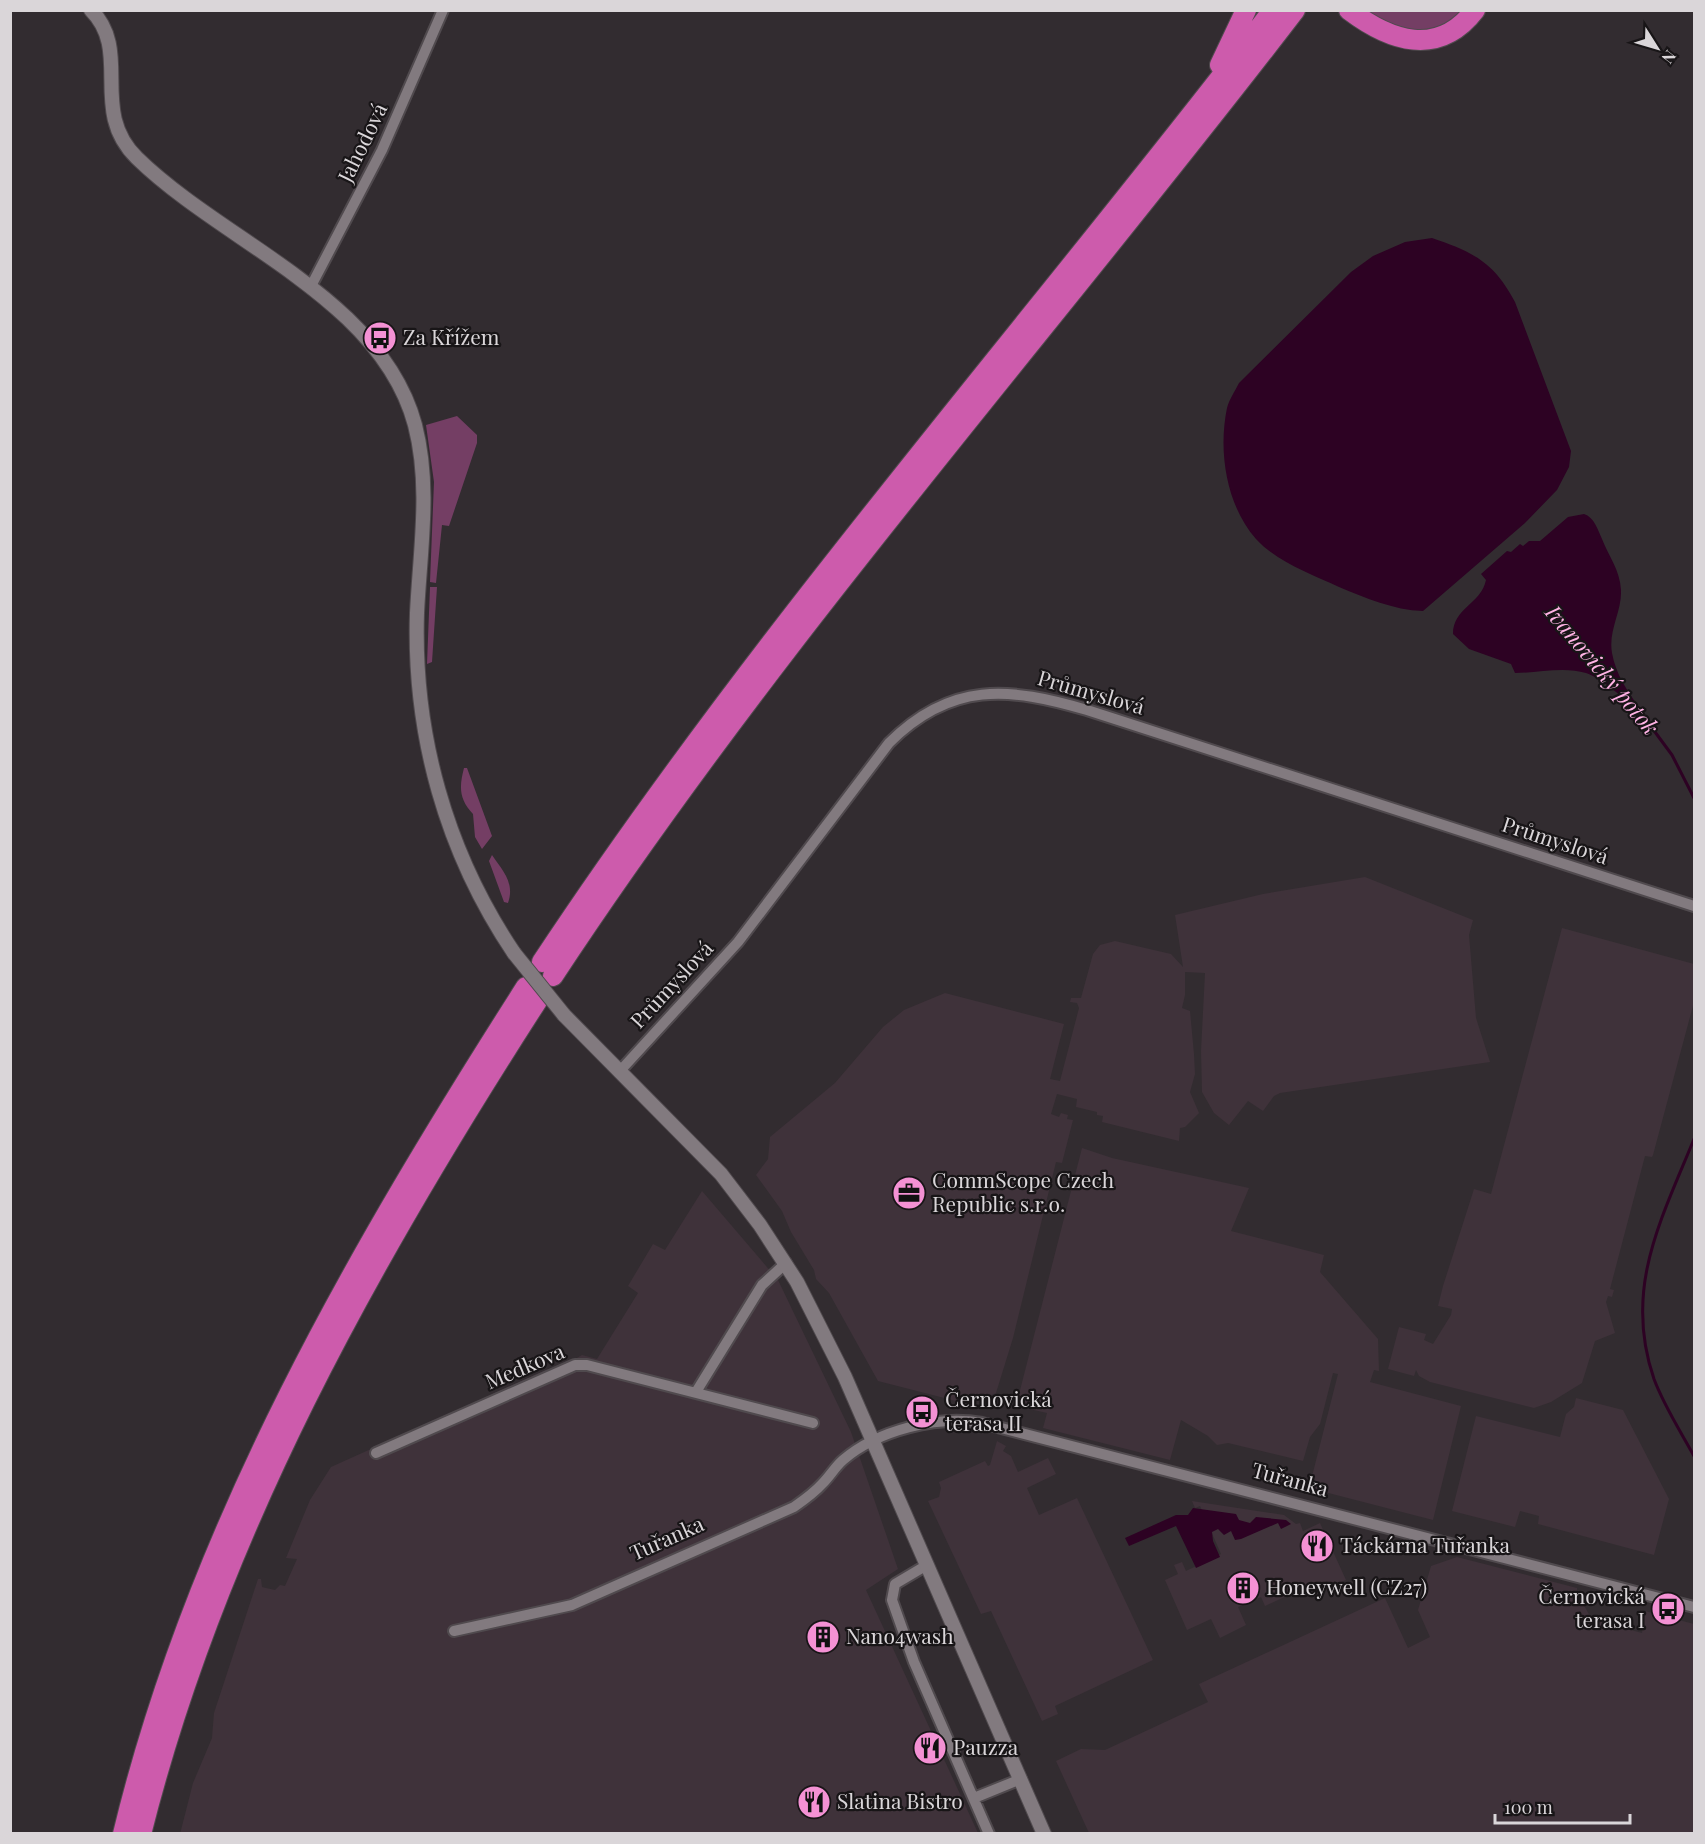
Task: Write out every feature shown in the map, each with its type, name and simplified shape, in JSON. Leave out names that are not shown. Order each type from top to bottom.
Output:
[{"type":"highway","points":[[1125,199],[1152,154],[1216,72],[1246,10]]},
{"type":"highway","points":[[1273,10],[1125,199],[817,582],[660,791],[548,969],[830,594],[1203,129],[1295,10]]},
{"type":"highway","points":[[1349,10],[1390,35],[1420,40],[1447,34],[1463,24],[1475,10]]},
{"type":"highway","points":[[123,1833],[150,1736],[181,1643],[226,1529],[269,1434],[323,1330],[406,1181],[532,994],[392,1239],[324,1364],[274,1463],[237,1548],[190,1668],[141,1833]]},
{"type":"street","points":[[91,10],[102,24],[109,39],[111,112],[116,128],[127,146],[168,184],[346,317],[374,346],[402,391],[415,425],[422,460],[424,496],[417,647],[425,737],[451,832],[481,900],[514,953],[564,1015],[721,1174],[786,1263],[816,1317],[874,1442],[1044,1833]]},
{"type":"street","name":"Jahodová","points":[[310,288],[382,150],[443,10]]},
{"type":"street","name":"Průmyslová","points":[[620,1071],[751,927],[889,743],[908,726],[933,710],[981,694],[1032,695],[1087,710],[1695,906]]},
{"type":"street","points":[[696,1392],[762,1285],[786,1263]]},
{"type":"street","name":"Medkova","points":[[376,1453],[575,1365],[587,1365],[813,1423]]},
{"type":"street","name":"Tuřanka","points":[[454,1631],[572,1605],[794,1507],[814,1492],[844,1459],[874,1442],[904,1430],[944,1421],[982,1423],[1695,1607]]},
{"type":"street","points":[[927,1565],[895,1584],[892,1600],[914,1662],[990,1833]]},
{"type":"street","points":[[974,1798],[1021,1779]]},
{"type":"shaded area","points":[[1364,11],[1469,11],[1441,31],[1402,33]]},
{"type":"shaded area","points":[[457,416],[477,435],[477,443],[449,526],[442,525],[436,583],[430,582],[434,482],[426,425]]},
{"type":"shaded area","points":[[430,587],[437,587],[432,662],[427,664]]},
{"type":"shaded area","points":[[464,768],[467,768],[492,836],[482,849],[475,837],[473,814],[461,792]]},
{"type":"shaded area","points":[[492,855],[509,883],[508,903],[504,902],[489,861]]},
{"type":"shaded area","points":[[1365,877],[1473,920],[1469,935],[1476,1018],[1490,1062],[1280,1093],[1274,1096],[1263,1111],[1248,1101],[1229,1125],[1214,1113],[1202,1092],[1201,1051],[1205,973],[1185,972],[1185,995],[1182,1008],[1190,1011],[1195,1074],[1190,1092],[1199,1113],[1185,1127],[1180,1128],[1179,1141],[1102,1122],[1103,1116],[1097,1115],[1097,1112],[1076,1107],[1077,1099],[1057,1094],[1051,1114],[1059,1117],[1061,1113],[1068,1115],[1067,1119],[1073,1120],[1062,1163],[1056,1162],[1013,1338],[996,1393],[980,1400],[958,1395],[956,1401],[878,1381],[829,1293],[816,1279],[814,1270],[791,1232],[782,1211],[756,1175],[768,1159],[770,1137],[835,1083],[883,1027],[904,1010],[945,993],[1064,1024],[1050,1079],[1060,1081],[1079,1008],[1077,1003],[1070,1002],[1071,998],[1081,998],[1093,954],[1100,945],[1115,941],[1171,954],[1183,967],[1175,915],[1263,894]]},
{"type":"shaded area","points":[[1562,928],[1694,964],[1694,1002],[1653,1155],[1652,1157],[1645,1156],[1610,1289],[1614,1290],[1612,1297],[1608,1296],[1606,1302],[1615,1333],[1595,1341],[1582,1383],[1551,1402],[1534,1408],[1430,1382],[1419,1376],[1416,1370],[1414,1376],[1388,1369],[1399,1327],[1426,1334],[1424,1340],[1433,1344],[1451,1315],[1452,1309],[1438,1306],[1443,1286],[1474,1189],[1491,1194]]},
{"type":"shaded area","points":[[1082,1148],[1112,1158],[1249,1188],[1231,1231],[1324,1255],[1320,1272],[1378,1339],[1379,1371],[1374,1370],[1370,1382],[1461,1406],[1433,1520],[1309,1488],[1338,1374],[1333,1373],[1320,1424],[1310,1437],[1303,1461],[1228,1443],[1217,1445],[1208,1436],[1181,1420],[1170,1460],[1043,1428],[1047,1413],[1016,1406]]},
{"type":"shaded area","points":[[702,1191],[778,1280],[851,1432],[898,1569],[866,1590],[978,1833],[180,1834],[193,1783],[212,1738],[214,1713],[258,1579],[261,1579],[262,1587],[275,1590],[280,1585],[285,1586],[297,1559],[286,1558],[310,1500],[331,1467],[548,1369],[558,1369],[582,1355],[597,1359],[638,1293],[628,1286],[653,1244],[665,1250]]},
{"type":"shaded area","points":[[1576,1398],[1623,1410],[1669,1499],[1654,1555],[1538,1524],[1539,1516],[1520,1511],[1515,1527],[1452,1511],[1476,1416],[1560,1437],[1566,1414],[1574,1407]]},
{"type":"shaded area","points":[[997,1441],[1006,1446],[1003,1451],[1011,1456],[1018,1472],[1048,1458],[1056,1474],[1027,1488],[1039,1515],[1077,1498],[1153,1660],[1055,1706],[1058,1714],[1042,1721],[991,1611],[981,1614],[928,1501],[939,1497],[941,1488],[939,1482],[985,1461],[988,1466],[990,1465]]},
{"type":"shaded area","name":"Honeywell (CZ27)","points":[[1192,1501],[1284,1515],[1296,1524],[1300,1523],[1303,1531],[1320,1523],[1346,1580],[1319,1592],[1314,1583],[1265,1606],[1261,1597],[1238,1607],[1246,1625],[1220,1638],[1211,1619],[1187,1630],[1165,1580],[1178,1574],[1174,1565],[1182,1562],[1186,1571],[1221,1554],[1200,1506],[1195,1508]]},
{"type":"shaded area","points":[[1457,1557],[1577,1588],[1577,1593],[1595,1625],[1602,1622],[1642,1633],[1645,1611],[1694,1624],[1694,1833],[1089,1833],[1056,1761],[1081,1749],[1105,1750],[1208,1702],[1199,1684],[1385,1598],[1408,1648],[1430,1637],[1418,1610],[1431,1566]]},
{"type":"water","points":[[1432,238],[1459,248],[1481,260],[1507,288],[1515,302],[1571,451],[1569,467],[1557,490],[1525,523],[1423,611],[1390,606],[1339,587],[1295,567],[1264,547],[1246,525],[1231,494],[1224,459],[1224,425],[1227,408],[1239,383],[1351,272],[1373,256],[1405,242]]},
{"type":"water","points":[[1584,514],[1595,524],[1619,576],[1621,598],[1612,637],[1612,653],[1626,689],[1640,709],[1638,711],[1606,684],[1586,673],[1560,670],[1515,673],[1511,664],[1469,649],[1453,634],[1457,618],[1483,588],[1486,580],[1481,574],[1507,551],[1511,552],[1520,544],[1523,546],[1529,541],[1540,541],[1568,517]]},
{"type":"water","points":[[1193,1508],[1236,1514],[1239,1520],[1250,1523],[1256,1517],[1286,1520],[1291,1524],[1281,1529],[1278,1523],[1235,1540],[1231,1531],[1224,1535],[1218,1529],[1212,1532],[1220,1557],[1196,1568],[1176,1526],[1129,1546],[1125,1538],[1176,1515],[1188,1515]]},
{"type":"waterway","name":"Ivanovický potok","points":[[1638,709],[1672,755],[1694,798]]},
{"type":"waterway","name":"Ivanovický potok","points":[[1694,1139],[1669,1198],[1650,1256],[1644,1285],[1643,1315],[1645,1346],[1654,1379],[1694,1456]]},
{"type":"place","name":"Za Křížem","points":[[380,338]]},
{"type":"place","name":"CommScope Czech Republic s.r.o.","points":[[909,1193]]},
{"type":"place","name":"Černovická terasa II","points":[[922,1412]]},
{"type":"place","name":"Táckárna Tuřanka","points":[[1317,1546]]},
{"type":"place","name":"Honeywell (CZ27)","points":[[1243,1588]]},
{"type":"place","name":"Černovická terasa I","points":[[1668,1609]]},
{"type":"place","name":"Nano4wash","points":[[823,1637]]},
{"type":"place","name":"Pauzza","points":[[930,1748]]},
{"type":"place","name":"Slatina Bistro","points":[[814,1802]]}]
